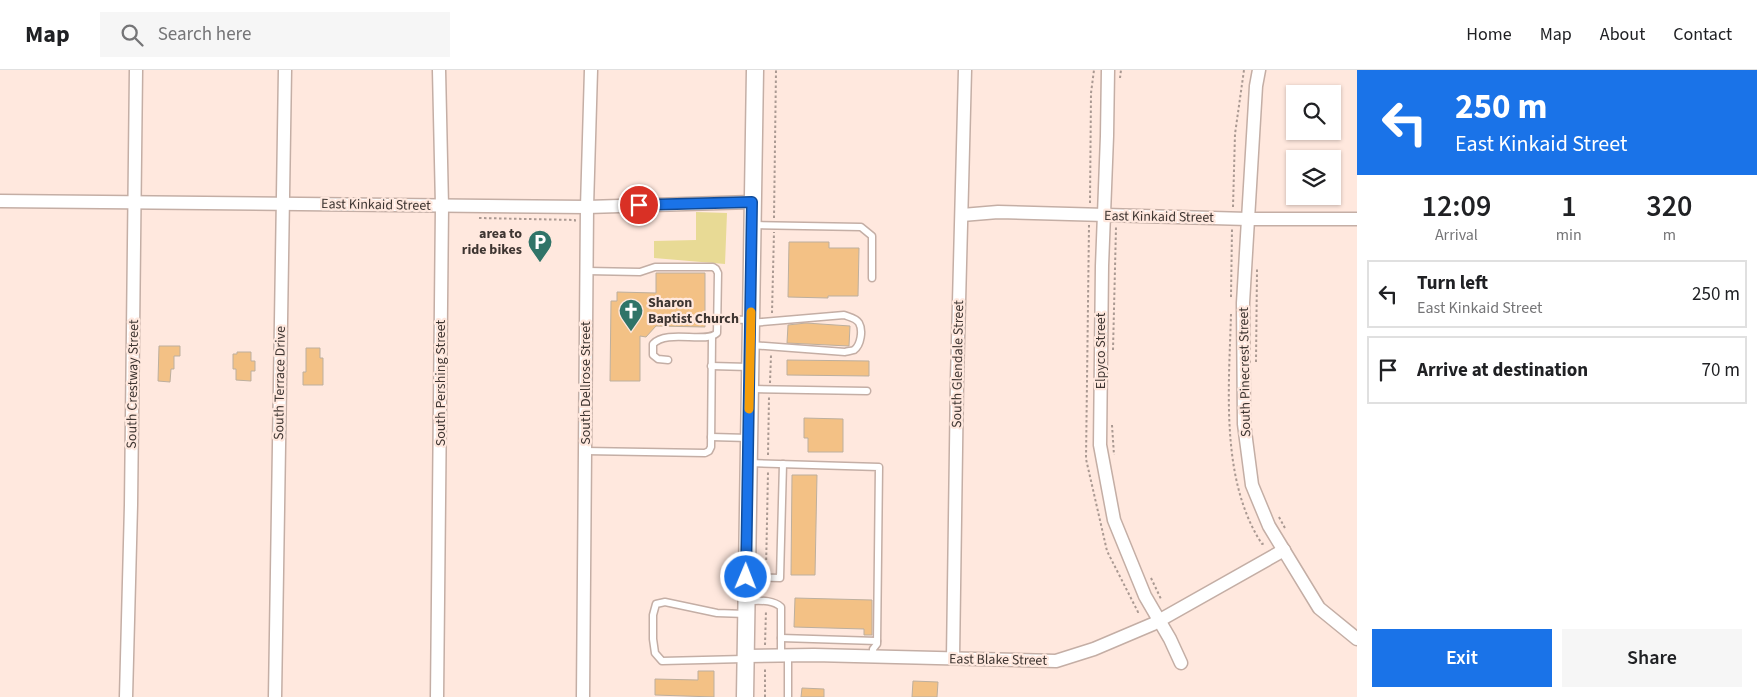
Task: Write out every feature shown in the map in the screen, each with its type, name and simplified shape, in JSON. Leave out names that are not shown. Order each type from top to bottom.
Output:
[{"type":"main road","points":[[745,697],[755,70]]},
{"type":"street","name":"South Crestway Street","points":[[126,697],[136,70]]},
{"type":"street","name":"South Terrace Drive","points":[[275,697],[285,70]]},
{"type":"street","name":"South Pershing Street","points":[[437,697],[442,206],[438,70]]},
{"type":"street","name":"South Dellrose Street","points":[[583,697],[586,271],[591,70]]},
{"type":"street","name":"South Glendale Street","points":[[953,658],[957,380],[965,70]]},
{"type":"street","name":"Elpyco Street","points":[[1108,70],[1107,136],[1110,215],[1102,266],[1100,445],[1114,520],[1150,605],[1181,663]]},
{"type":"street","name":"South Pinecrest Street","points":[[1259,70],[1256,86],[1243,303],[1244,424],[1252,485],[1269,526],[1319,608],[1357,639]]},
{"type":"street","name":"East Kinkaid Street","points":[[0,201],[587,207],[752,202]]},
{"type":"street","name":"East Kinkaid Street","points":[[962,214],[998,212],[1248,219],[1357,219]]},
{"type":"street","name":"East Blake Street","points":[[745,657],[784,655],[1056,661],[1094,649],[1159,620],[1284,550]]},
{"type":"lane","points":[[752,225],[861,227],[872,236],[872,278]]},
{"type":"lane","points":[[586,271],[640,272],[655,267],[714,268],[718,273],[717,333],[712,337],[659,340],[653,344],[653,355],[658,359],[668,360]]},
{"type":"lane","points":[[718,320],[751,322],[844,315],[855,319],[859,323],[860,340],[858,346],[854,350],[846,352],[750,345]]},
{"type":"lane","points":[[585,451],[704,453],[710,450],[712,337]]},
{"type":"lane","points":[[711,366],[750,367]]},
{"type":"lane","points":[[750,389],[867,391]]},
{"type":"lane","points":[[711,437],[749,438]]},
{"type":"lane","points":[[748,463],[879,467],[877,644],[873,649],[873,657]]},
{"type":"lane","points":[[746,577],[780,578],[783,464]]},
{"type":"lane","points":[[745,657],[662,661],[655,653],[653,615],[656,604],[665,602],[716,613],[776,603],[781,607],[781,638],[788,697]]},
{"type":"lane","points":[[781,638],[877,641]]},
{"type":"path","points":[[1120,78],[1121,70]]},
{"type":"path","points":[[1110,215],[1113,358]]},
{"type":"path","points":[[472,218],[575,220],[575,230]]},
{"type":"path","points":[[1256,371],[1257,268]]},
{"type":"path","points":[[1112,418],[1115,463]]},
{"type":"path","points":[[1262,544],[1286,531],[1278,517]]},
{"type":"path","points":[[1138,612],[1161,599],[1150,575]]},
{"type":"shaded area","points":[[696,212],[727,213],[725,264],[654,258],[654,241],[696,240]]},
{"type":"building","points":[[789,242],[829,242],[829,248],[859,248],[858,296],[828,296],[828,298],[788,297]]},
{"type":"building","name":"Sharon Baptist Church","points":[[656,273],[705,273],[705,327],[656,326],[646,337],[640,336],[640,381],[610,381],[611,301],[617,301],[617,292],[656,293]]},
{"type":"building","points":[[806,323],[850,326],[849,346],[787,343],[788,325]]},
{"type":"building","points":[[159,346],[180,346],[180,356],[174,356],[174,369],[171,369],[170,382],[158,381]]},
{"type":"building","points":[[306,348],[320,348],[320,358],[323,358],[323,385],[303,385],[303,372],[306,372]]},
{"type":"building","points":[[237,352],[251,352],[251,361],[255,361],[255,371],[251,371],[251,381],[236,380],[236,369],[233,369],[233,354],[237,354]]},
{"type":"building","points":[[787,360],[869,361],[869,376],[787,375]]},
{"type":"building","points":[[804,418],[843,419],[843,452],[808,452],[808,438],[804,438]]},
{"type":"building","points":[[792,475],[817,475],[815,575],[791,575]]},
{"type":"building","points":[[795,598],[872,600],[872,635],[864,635],[864,629],[794,627]]},
{"type":"building","points":[[698,671],[714,671],[714,697],[655,695],[655,679],[698,680]]},
{"type":"building","points":[[913,681],[938,682],[937,697],[912,697]]},
{"type":"building","points":[[802,688],[824,689],[824,697],[801,697]]},
{"type":"slow traffic","points":[[749,409],[751,312]]},
{"type":"place","name":"area to ride bikes","points":[[540,263]]},
{"type":"place","name":"Sharon Baptist Church","points":[[631,332]]},
{"type":"route","points":[[639,205],[752,202],[746,577]]}]
